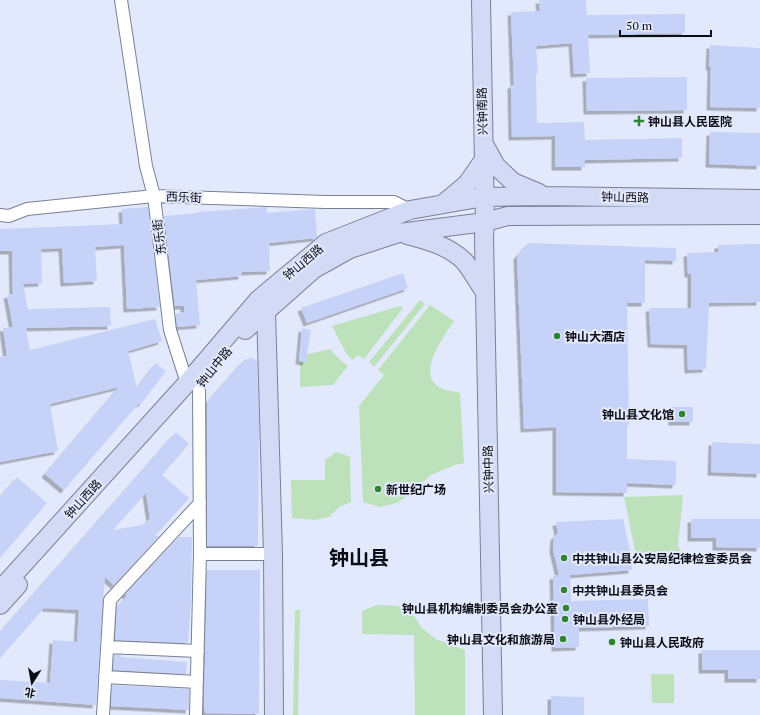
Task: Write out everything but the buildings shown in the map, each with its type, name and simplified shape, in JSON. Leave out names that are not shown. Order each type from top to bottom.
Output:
[{"type":"main road","name":"兴钟南路","points":[[481,0],[485,222]]},
{"type":"main road","points":[[483,143],[496,166],[513,182],[545,196]]},
{"type":"main road","points":[[442,205],[467,184],[483,161]]},
{"type":"main road","name":"钟山西路","points":[[262,306],[326,243],[410,210],[484,197],[545,196],[760,199]]},
{"type":"main road","name":"钟山西路","points":[[485,222],[508,216],[760,215]]},
{"type":"main road","name":"钟山中路","points":[[0,605],[193,384],[240,334],[262,306],[314,269],[350,248],[399,233],[485,222]]},
{"type":"main road","name":"兴钟中路","points":[[485,222],[484,237],[493,715]]},
{"type":"main road","points":[[399,233],[428,240],[450,250],[464,262],[485,292]]},
{"type":"main road","points":[[262,306],[273,554],[274,715]]},
{"type":"main road","name":"钟山西路","points":[[0,590],[193,384]]},
{"type":"street","name":"西乐街","points":[[121,0],[146,166],[154,196],[324,202],[394,202],[410,210]]},
{"type":"street","points":[[0,215],[9,216],[27,209],[154,196]]},
{"type":"street","name":"东乐街","points":[[154,196],[170,330],[193,384],[200,503],[196,715]]},
{"type":"street","points":[[103,715],[110,600],[200,503]]},
{"type":"street","points":[[200,554],[273,554]]},
{"type":"street","points":[[107,647],[198,651]]},
{"type":"street","points":[[105,677],[197,682]]},
{"type":"green space","points":[[420,300],[425,304],[374,367],[369,362]]},
{"type":"green space","points":[[430,305],[454,321],[440,342],[430,368],[434,383],[446,390],[460,393],[464,463],[431,475],[414,491],[397,503],[380,507],[363,502],[359,406],[384,375],[378,370]]},
{"type":"green space","points":[[400,306],[403,308],[364,359],[358,355],[353,360],[347,355],[332,326]]},
{"type":"green space","points":[[330,349],[348,366],[333,385],[300,387],[300,356]]},
{"type":"green space","points":[[336,452],[350,457],[351,502],[339,507],[329,517],[315,520],[292,518],[291,480],[325,480],[325,460]]},
{"type":"green space","points":[[683,495],[678,546],[690,565],[636,555],[624,497]]},
{"type":"green space","points":[[377,605],[398,606],[414,616],[422,628],[436,639],[465,650],[465,715],[415,715],[414,635],[362,634],[362,611]]},
{"type":"green space","points":[[295,610],[300,610],[298,715],[293,715]]},
{"type":"green space","points":[[651,674],[674,674],[674,703],[652,703]]},
{"type":"place","name":"钟山县人民医院","points":[[639,121]]},
{"type":"place","name":"钟山大酒店","points":[[557,336]]},
{"type":"place","name":"钟山县文化馆","points":[[682,414]]},
{"type":"place","name":"新世纪广场","points":[[378,489]]},
{"type":"place","name":"中共钟山县公安局纪律检查委员会","points":[[564,558]]},
{"type":"place","name":"中共钟山县委员会","points":[[564,590]]},
{"type":"place","name":"钟山县机构编制委员会办公室","points":[[566,608]]},
{"type":"place","name":"钟山县外经局","points":[[565,619]]},
{"type":"place","name":"钟山县文化和旅游局","points":[[563,639]]},
{"type":"place","name":"钟山县人民政府","points":[[612,642]]},
{"type":"district","name":"钟山县","points":[[359,557]]}]
